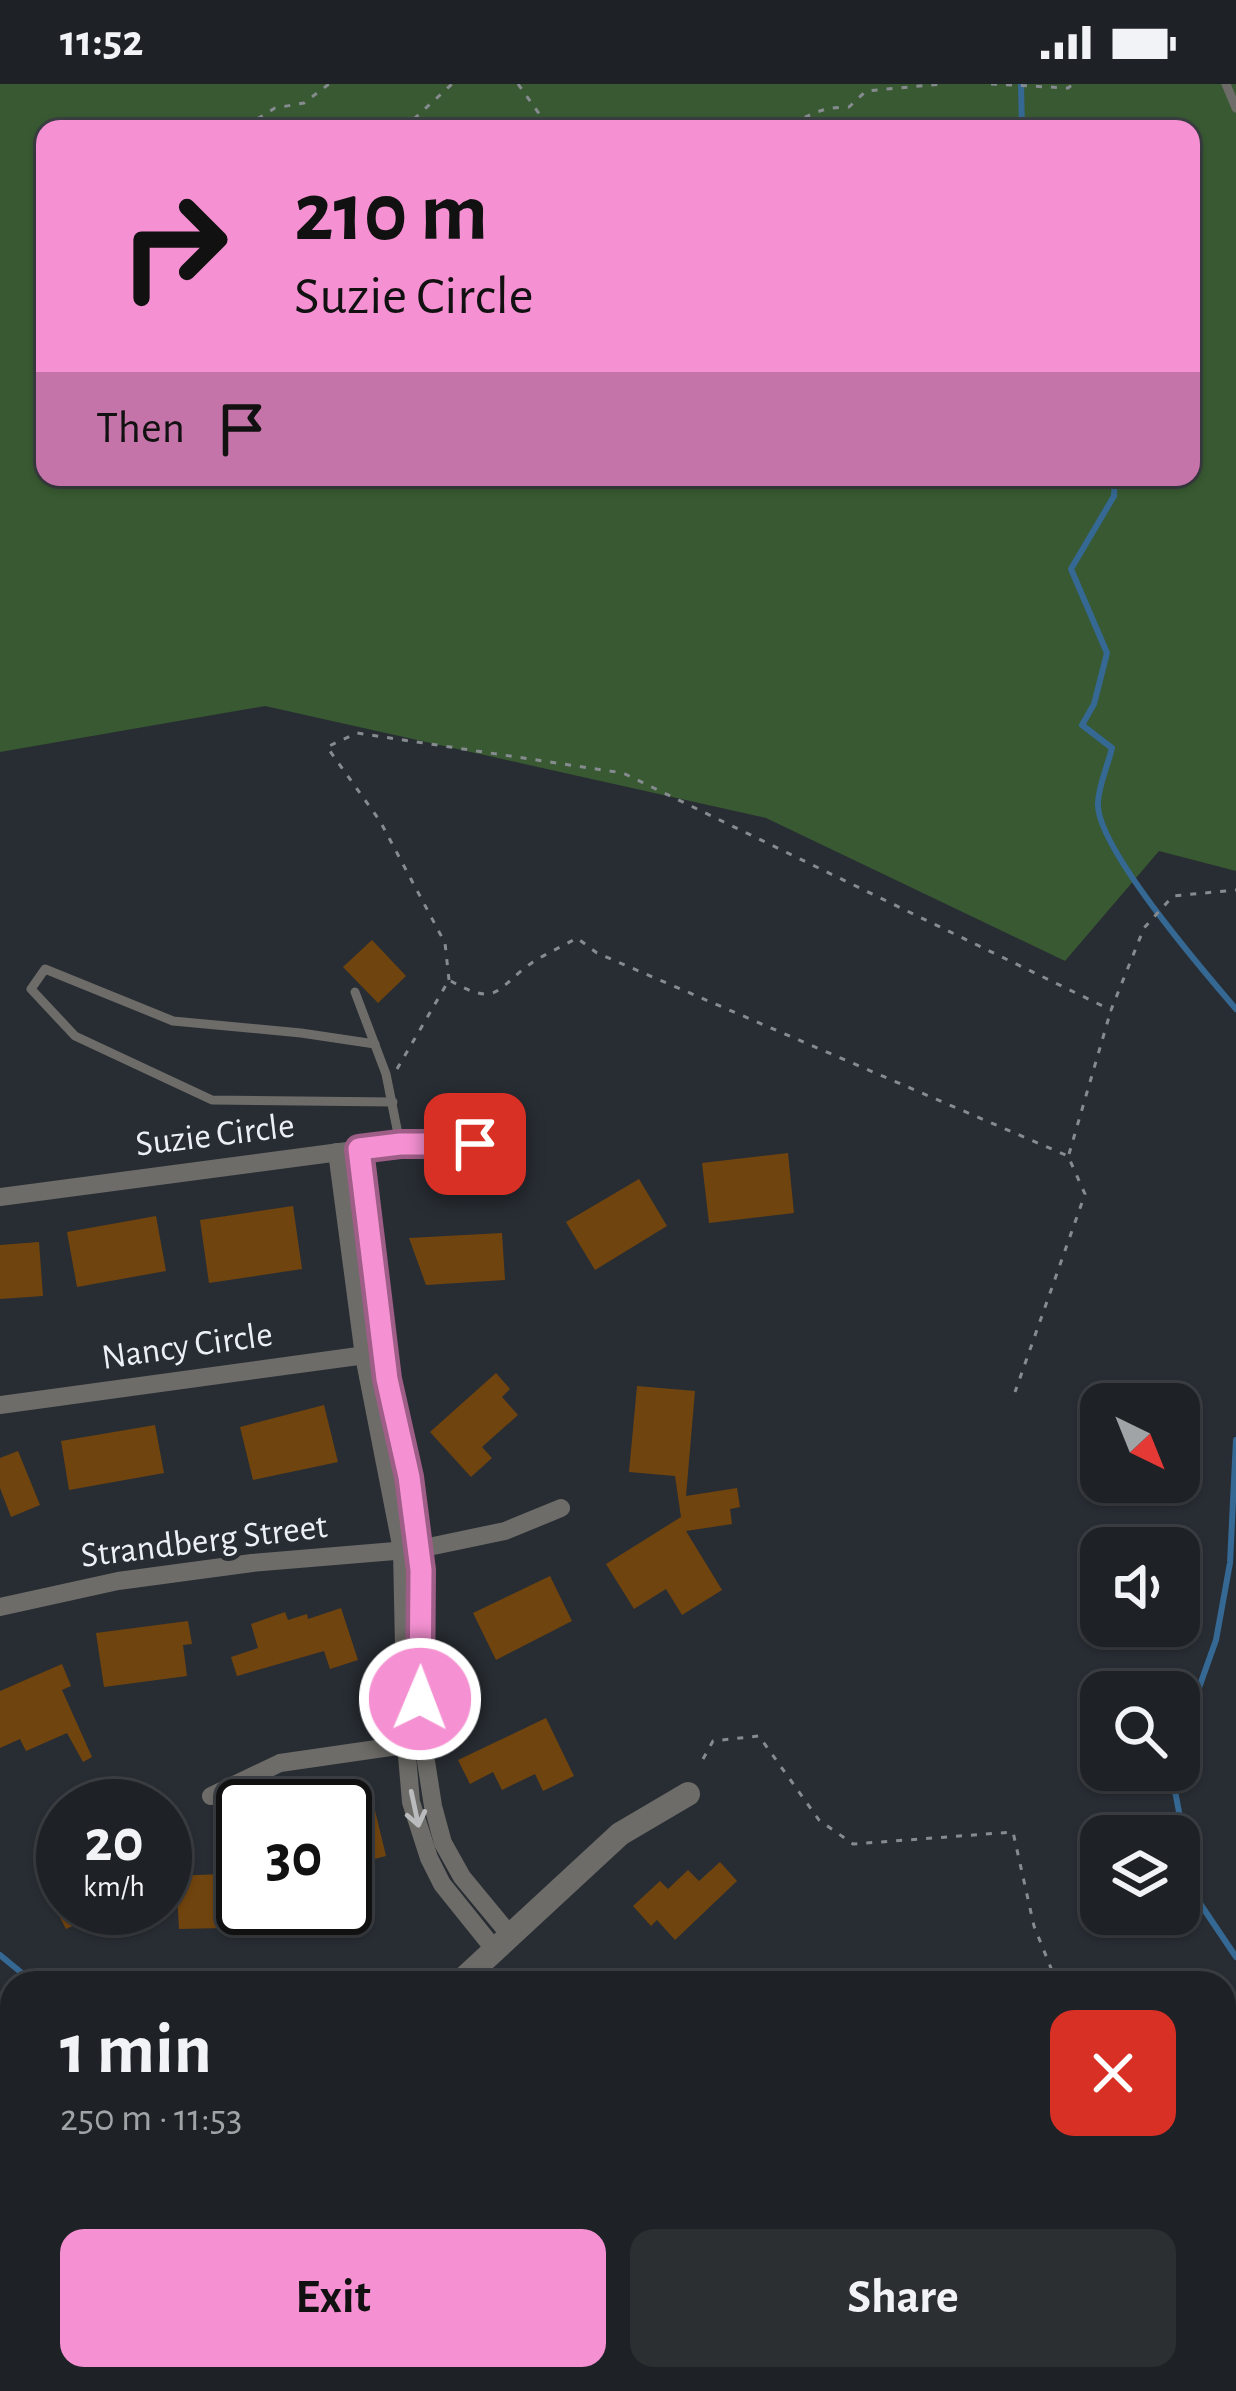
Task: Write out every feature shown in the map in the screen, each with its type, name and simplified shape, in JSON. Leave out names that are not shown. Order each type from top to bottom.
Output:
[{"type":"street","name":"Suzie Circle","points":[[0,1196],[400,1144],[512,1143]]},
{"type":"street","points":[[359,1149],[374,1354]]},
{"type":"street","points":[[337,1152],[374,1354],[409,1477],[411,1550],[423,1589],[414,1743],[443,1843],[502,1942]]},
{"type":"street","name":"Nancy Circle","points":[[0,1406],[374,1354]]},
{"type":"street","name":"Strandberg Street","points":[[0,1607],[118,1580],[411,1550],[505,1531],[561,1508]]},
{"type":"street","points":[[211,1796],[280,1763],[414,1743]]},
{"type":"street","points":[[472,1971],[620,1834],[688,1794]]},
{"type":"lane","points":[[1226,84],[1236,108]]},
{"type":"lane","points":[[375,1044],[173,1021],[45,969],[31,989],[75,1036],[212,1100],[394,1102]]},
{"type":"lane","points":[[355,992],[389,1085],[400,1144]]},
{"type":"path","points":[[256,120],[275,108],[304,103],[328,84]]},
{"type":"path","points":[[413,120],[452,84]]},
{"type":"path","points":[[518,84],[544,120]]},
{"type":"path","points":[[802,120],[819,107],[848,106],[866,91],[942,84]]},
{"type":"path","points":[[992,84],[1068,88],[1073,84]]},
{"type":"path","points":[[389,1085],[449,980],[445,943],[380,821],[327,748],[357,733],[623,773],[1111,1010]]},
{"type":"path","points":[[1015,1392],[1085,1194],[1068,1156],[1111,1010],[1144,928],[1173,896],[1236,890]]},
{"type":"path","points":[[449,980],[475,994],[502,991],[531,963],[577,938],[597,953],[1068,1156]]},
{"type":"path","points":[[704,1759],[713,1741],[759,1736],[819,1820],[854,1844],[1013,1832],[1034,1926],[1052,1971]]},
{"type":"green space","points":[[0,84],[1236,84],[1236,871],[1159,851],[1065,961],[766,818],[265,706],[0,752]]},
{"type":"building","points":[[372,940],[406,976],[378,1003],[343,967]]},
{"type":"building","points":[[788,1153],[794,1213],[709,1223],[702,1163]]},
{"type":"building","points":[[639,1179],[667,1226],[595,1270],[566,1222]]},
{"type":"building","points":[[293,1206],[302,1269],[209,1283],[200,1220]]},
{"type":"building","points":[[156,1216],[166,1271],[77,1287],[67,1232]]},
{"type":"building","points":[[502,1233],[505,1280],[426,1285],[409,1238]]},
{"type":"building","points":[[39,1242],[43,1296],[0,1299],[0,1245]]},
{"type":"building","points":[[496,1373],[510,1389],[502,1397],[518,1415],[482,1447],[492,1458],[471,1477],[430,1432]]},
{"type":"building","points":[[637,1386],[695,1391],[686,1496],[737,1488],[740,1507],[730,1509],[732,1524],[686,1531],[722,1590],[682,1615],[666,1589],[634,1609],[606,1564],[681,1517],[675,1476],[629,1472]]},
{"type":"building","points":[[324,1405],[338,1462],[253,1480],[240,1427]]},
{"type":"building","points":[[155,1425],[164,1473],[69,1490],[61,1441]]},
{"type":"building","points":[[18,1451],[40,1505],[11,1517],[0,1488],[0,1458]]},
{"type":"building","points":[[550,1576],[572,1621],[496,1660],[473,1613]]},
{"type":"building","points":[[341,1608],[358,1660],[330,1669],[324,1651],[237,1676],[231,1657],[258,1648],[251,1624],[285,1612],[288,1620],[307,1614],[308,1619]]},
{"type":"building","points":[[188,1621],[192,1644],[183,1645],[187,1676],[104,1687],[96,1633]]},
{"type":"building","points":[[62,1664],[71,1686],[62,1690],[92,1757],[83,1762],[67,1733],[26,1751],[20,1739],[0,1748],[0,1691]]},
{"type":"building","points":[[546,1718],[574,1776],[543,1791],[535,1774],[502,1790],[493,1772],[470,1784],[458,1760]]},
{"type":"building","points":[[372,1798],[386,1856],[372,1860]]},
{"type":"building","points":[[720,1862],[737,1881],[675,1940],[657,1920],[651,1926],[633,1906],[660,1881],[668,1889],[688,1870],[699,1881]]},
{"type":"building","points":[[216,1874],[216,1928],[192,1929],[192,1875]]},
{"type":"waterway","points":[[1021,84],[1022,120]]},
{"type":"waterway","points":[[1115,486],[1114,496],[1071,569],[1107,653],[1094,704],[1082,725],[1112,748],[1098,802],[1102,822],[1154,908],[1236,1009]]},
{"type":"waterway","points":[[1200,1685],[1216,1640],[1230,1563],[1236,1440]]},
{"type":"waterway","points":[[1175,1791],[1195,1896],[1236,1957]]},
{"type":"waterway","points":[[0,1955],[19,1971]]},
{"type":"route","points":[[420,1699],[423,1589],[415,1512],[391,1405],[359,1149],[475,1144]]}]
